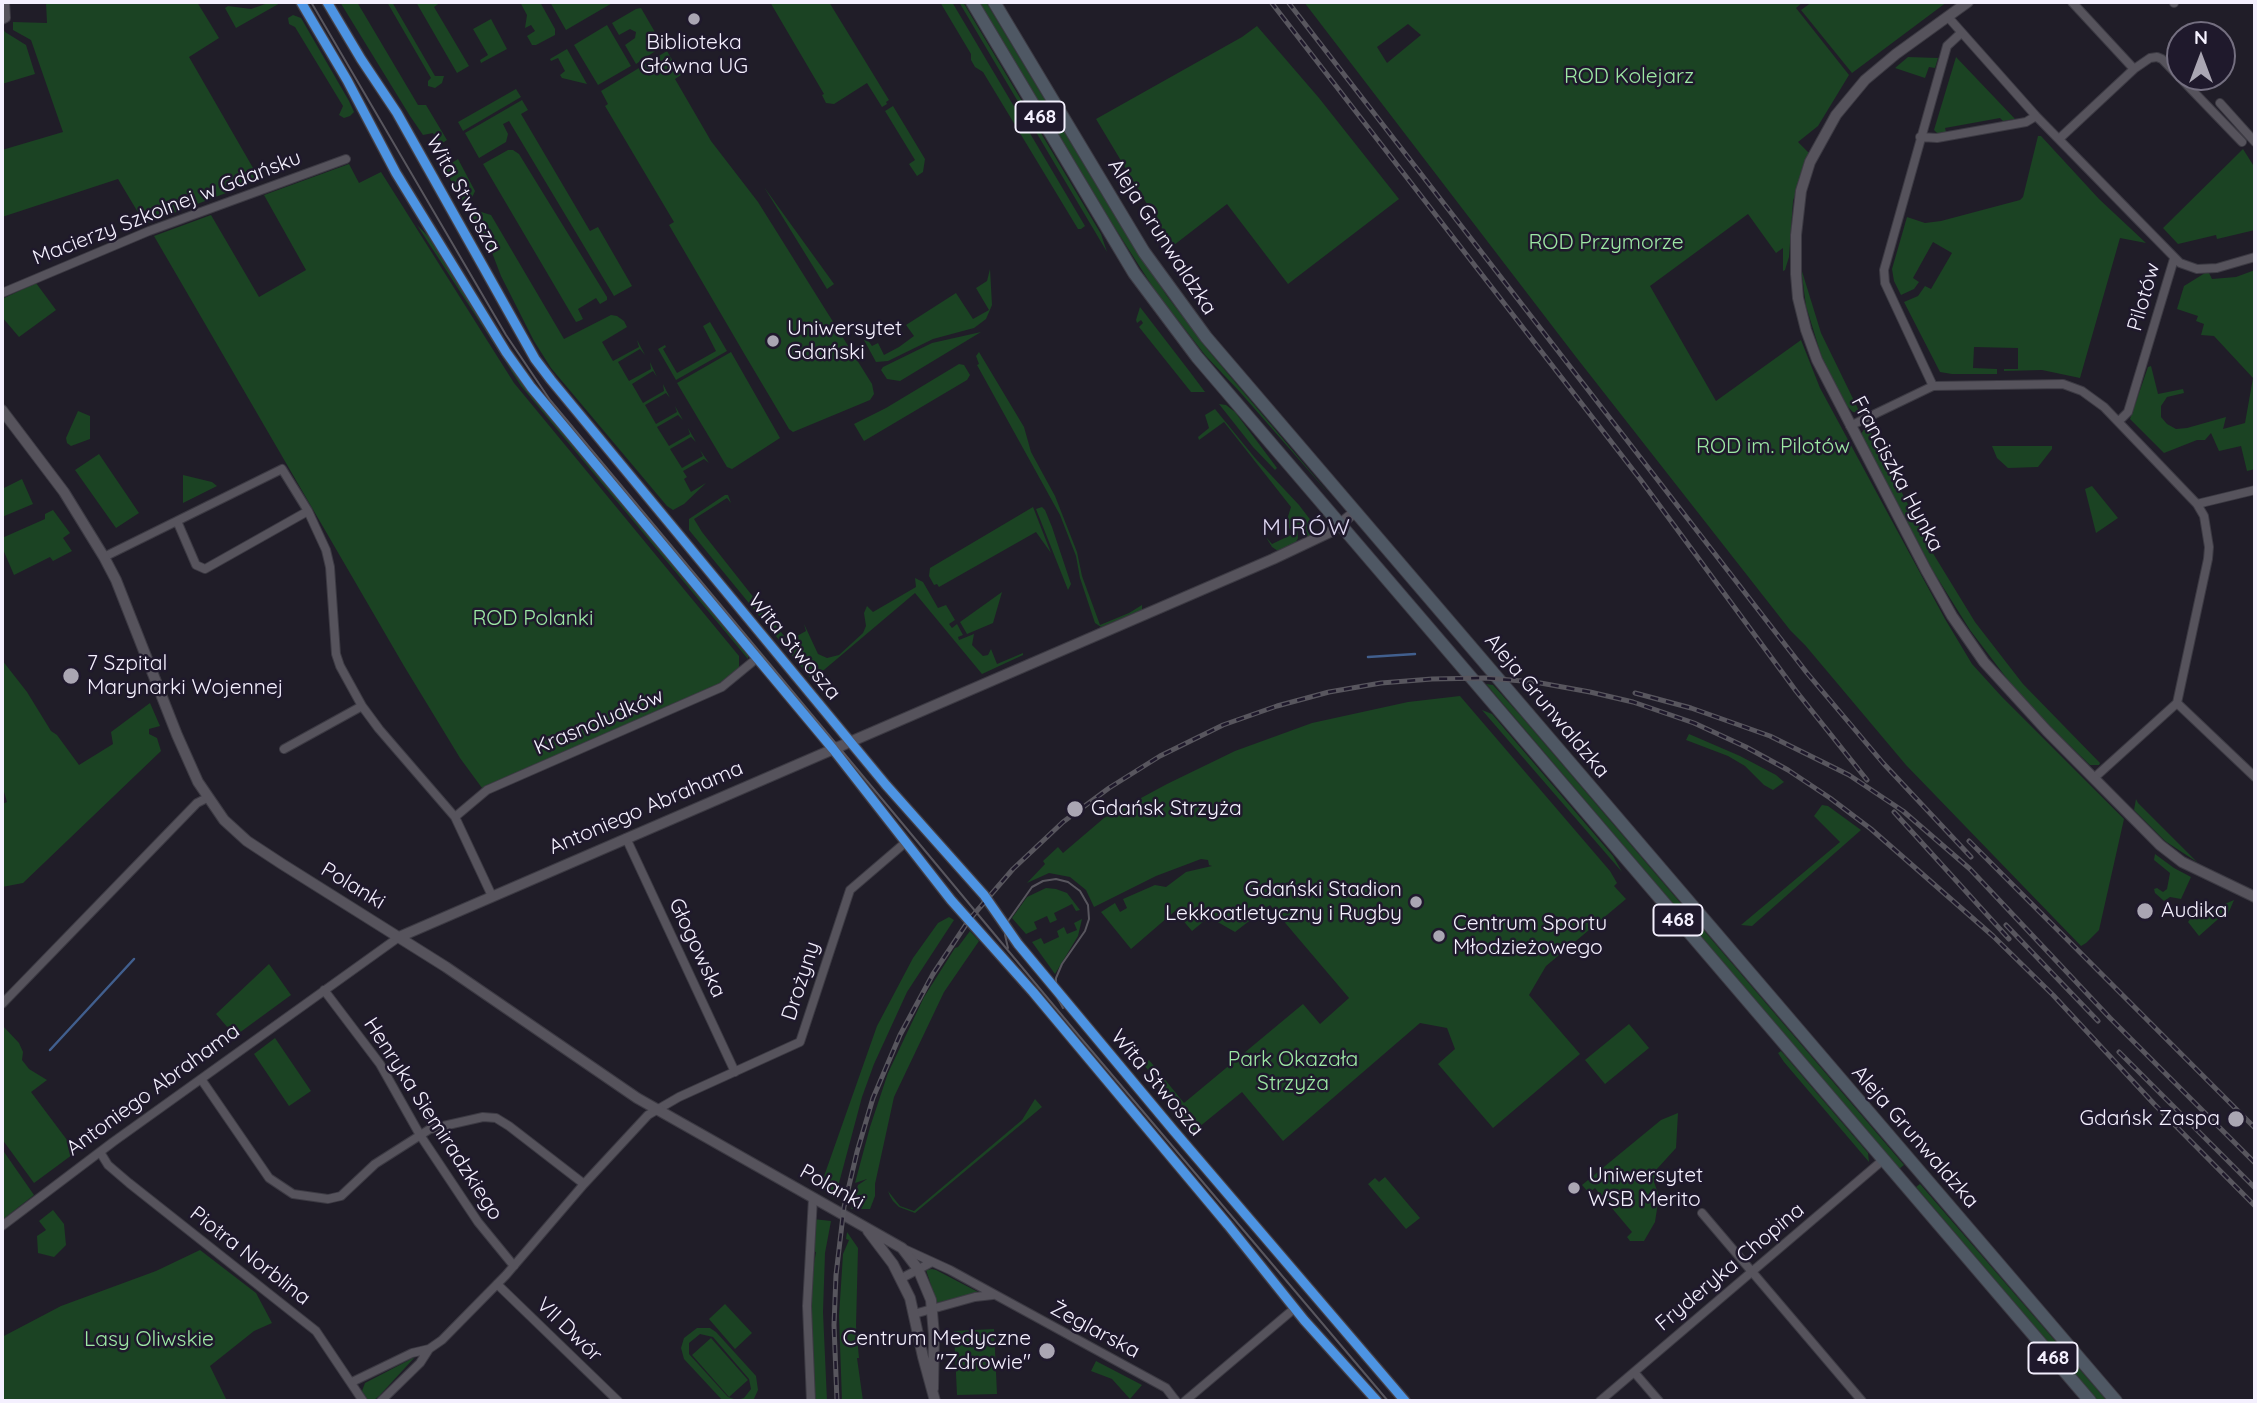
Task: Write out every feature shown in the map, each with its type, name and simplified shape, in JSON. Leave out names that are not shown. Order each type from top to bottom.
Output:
[{"type":"main road","name":"Aleja Grunwaldzka","points":[[972,2],[1093,205],[1156,304],[1197,357],[2090,1401]]},
{"type":"main road","name":"Aleja Grunwaldzka","points":[[994,2],[1144,252],[1206,337],[2116,1401]]},
{"type":"main road","points":[[1382,574],[1397,561]]},
{"type":"street","points":[[4,19],[5,2]]},
{"type":"street","name":"Wita Stwosza","points":[[300,2],[396,173],[506,352],[540,398],[833,749],[951,900],[1033,992],[1295,1308],[1377,1401]]},
{"type":"street","name":"Wita Stwosza","points":[[327,2],[414,141],[535,359],[634,483],[850,741],[984,895],[1018,944],[1243,1213],[1405,1401]]},
{"type":"street","name":"Franciszka Hynka","points":[[1968,2],[1880,66],[1850,97],[1810,162],[1801,191],[1796,248],[1798,298],[1806,330],[1817,360],[1926,570],[1965,634],[2010,693],[2170,854],[2255,897]]},
{"type":"street","points":[[2072,2],[2134,69]]},
{"type":"street","name":"Pilotów","points":[[1948,17],[2036,116],[2174,259],[2128,412],[2119,421]]},
{"type":"street","points":[[1933,386],[1884,276],[1884,262],[1947,47],[1961,33]]},
{"type":"street","points":[[2060,138],[2134,69],[2150,58],[2157,57],[2162,59],[2242,142]]},
{"type":"street","points":[[2220,103],[2255,142]]},
{"type":"street","points":[[1920,137],[1937,138],[2026,122],[2036,116]]},
{"type":"street","name":"Macierzy Szkolnej w Gdańsku","points":[[2,293],[149,231],[346,159]]},
{"type":"street","points":[[2174,259],[2184,266],[2197,269],[2231,265],[2255,257]]},
{"type":"street","points":[[1850,426],[1933,386],[2063,384],[2093,398],[2119,421],[2197,504],[2204,516],[2209,547],[2177,703],[2094,778]]},
{"type":"street","name":"Polanki","points":[[2,410],[64,492],[104,557],[177,735],[207,798],[224,820],[247,841],[399,937],[655,1110],[902,1248]]},
{"type":"street","points":[[104,557],[282,469],[324,541],[328,557],[337,659],[362,706],[379,729],[455,817],[492,896]]},
{"type":"street","points":[[2197,504],[2255,489]]},
{"type":"street","points":[[177,521],[197,565],[205,569],[308,512]]},
{"type":"street","name":"Antoniego Abrahama","points":[[2,1226],[100,1152],[399,937],[1273,559],[1328,534],[1355,512]]},
{"type":"street","name":"Krasnoludków","points":[[455,817],[487,790],[722,687],[756,659]]},
{"type":"street","points":[[2177,703],[2255,777]]},
{"type":"street","points":[[284,749],[362,706]]},
{"type":"street","points":[[2,1003],[197,803],[207,798]]},
{"type":"street","name":"Głogowska","points":[[626,838],[735,1072]]},
{"type":"street","name":"Drożyny","points":[[429,1349],[442,1340],[497,1284],[584,1184],[655,1110],[800,1042],[849,890],[906,842]]},
{"type":"street","name":"Henryka Siemiradzkiego","points":[[324,990],[380,1064],[420,1135],[478,1222],[514,1266]]},
{"type":"street","points":[[201,1079],[269,1178],[293,1194],[328,1199],[341,1196],[375,1164],[430,1129],[482,1117],[496,1118],[584,1184]]},
{"type":"street","name":"Piotra Norblina","points":[[100,1152],[108,1165],[129,1183],[316,1331],[363,1401]]},
{"type":"street","name":"Fryderyka Chopina","points":[[1600,1401],[1883,1160]]},
{"type":"street","points":[[811,1401],[807,1318],[813,1198]]},
{"type":"street","points":[[1228,1225],[1243,1213]]},
{"type":"street","points":[[1702,1213],[1862,1401]]},
{"type":"street","points":[[864,1226],[902,1278],[914,1314],[935,1401]]},
{"type":"street","points":[[902,1248],[926,1284],[933,1310],[933,1389]]},
{"type":"street","name":"Żeglarska","points":[[902,1248],[933,1262],[1166,1388],[1175,1401]]},
{"type":"street","points":[[902,1278],[933,1262]]},
{"type":"street","name":"VII Dwór","points":[[497,1284],[617,1400]]},
{"type":"street","points":[[914,1314],[975,1297],[993,1295]]},
{"type":"street","points":[[1185,1401],[1295,1308]]},
{"type":"street","points":[[352,1382],[412,1353],[429,1349]]},
{"type":"street","points":[[381,1401],[420,1363],[429,1349]]},
{"type":"street","points":[[1634,1372],[1659,1401]]},
{"type":"green space","points":[[46,2],[197,2],[219,38],[189,57],[260,180],[145,224],[118,179],[2,217],[2,150],[63,132],[31,40],[13,30],[13,22],[47,23]]},
{"type":"green space","points":[[271,2],[282,2],[236,28],[225,8],[228,6],[251,9]]},
{"type":"green space","points":[[340,2],[357,2],[418,105],[426,105],[447,140],[441,144],[447,162],[442,163],[441,152],[433,133],[423,135],[410,116]]},
{"type":"green space","points":[[387,2],[392,2],[435,76],[444,76],[442,83],[435,88],[428,86],[431,78]]},
{"type":"green space","points":[[416,2],[441,2],[434,7],[469,66],[457,73]]},
{"type":"green space","points":[[520,2],[540,2],[555,29],[555,35],[532,45],[527,36],[535,31],[531,25],[525,28],[527,15]]},
{"type":"green space","points":[[550,2],[614,2],[566,30]]},
{"type":"green space","points":[[770,2],[829,2],[889,100],[887,104],[882,107],[867,83],[834,104],[826,103],[822,95],[824,94]]},
{"type":"green space","points":[[940,2],[952,2],[1085,226],[1081,229],[1078,229],[983,72],[975,67],[971,54]]},
{"type":"green space","points":[[959,2],[963,2],[1101,234],[1107,252]]},
{"type":"green space","points":[[979,2],[986,2],[1127,236],[1167,296],[1208,350],[1331,496],[1205,355],[1156,292]]},
{"type":"green space","points":[[1304,2],[1803,2],[1796,8],[1849,75],[1818,126],[1798,142],[1809,153],[1793,201],[1789,257],[1785,270],[1783,271],[1783,248],[1776,253],[1748,214],[1650,286],[1716,401],[1801,340],[1820,388],[1972,664],[2124,819],[2099,930],[2086,943],[2081,946],[1906,765],[1790,630],[1576,357]],"holes":[[[1408,24],[1421,35],[1387,63],[1377,47]]]},
{"type":"green space","points":[[1812,2],[1947,2],[1852,73],[1801,10]]},
{"type":"green space","points":[[641,8],[663,46],[636,64],[625,45],[635,38],[636,32],[630,29],[619,35],[612,23]]},
{"type":"green space","points":[[293,15],[301,18],[349,101],[354,112],[350,116],[344,118],[339,115],[343,106],[295,27],[289,24],[288,18]]},
{"type":"green space","points":[[491,19],[507,49],[481,63],[480,60],[488,55],[473,29]]},
{"type":"green space","points":[[607,25],[631,66],[598,85],[574,45]]},
{"type":"green space","points":[[2,26],[5,32],[26,45],[35,74],[2,84]]},
{"type":"green space","points":[[1257,26],[1319,98],[1399,199],[1288,284],[1227,204],[1174,245],[1096,119]]},
{"type":"green space","points":[[567,49],[587,84],[562,78],[560,75],[565,71],[558,58],[551,61],[550,59]]},
{"type":"green space","points":[[667,51],[681,75],[675,79],[711,141],[758,202],[872,384],[874,394],[870,400],[793,432],[789,429],[669,225],[674,222],[605,106],[608,104],[601,91]]},
{"type":"green space","points":[[1908,57],[1938,58],[1935,68],[1929,67],[1925,78],[1895,68]]},
{"type":"green space","points":[[1956,57],[2015,119],[2003,121],[2000,118],[1945,128],[1946,132],[1938,134],[1934,130]]},
{"type":"green space","points":[[516,89],[521,97],[463,131],[458,122]]},
{"type":"green space","points":[[522,100],[528,110],[521,114],[590,231],[598,227],[632,286],[614,296],[509,121],[503,124],[508,134],[506,142],[479,158],[465,133]]},
{"type":"green space","points":[[893,106],[925,159],[923,172],[917,176],[909,164],[915,160],[885,111]]},
{"type":"green space","points":[[2038,136],[2041,136],[2099,199],[2146,243],[2120,238],[2080,378],[2042,370],[2004,371],[2018,369],[2018,348],[1974,347],[1973,368],[1997,369],[1997,374],[1940,372],[1904,302],[1918,296],[1925,286],[1931,289],[1952,253],[1933,242],[1913,278],[1919,282],[1914,289],[1901,295],[1892,269],[1907,217],[1925,223],[1941,221],[2020,200]]},
{"type":"green space","points":[[2243,149],[2255,168],[2255,230],[2178,244],[2163,228]]},
{"type":"green space","points":[[508,150],[519,154],[607,297],[607,300],[600,304],[596,298],[578,309],[583,319],[579,321],[576,322],[483,164]]},
{"type":"green space","points":[[458,159],[475,191],[471,200],[464,204],[444,168]]},
{"type":"green space","name":"ROD Polanki","points":[[349,164],[359,183],[381,172],[514,383],[739,656],[739,668],[717,685],[482,788],[460,758],[404,666],[154,236],[211,215],[259,297],[306,270],[264,195]]},
{"type":"green space","points":[[764,187],[834,284],[827,289]]},
{"type":"green space","points":[[478,211],[491,215],[564,339],[611,315],[624,321],[627,327],[602,342],[613,361],[639,347],[637,340],[645,355],[640,349],[618,362],[629,381],[651,369],[650,362],[657,377],[653,371],[632,384],[643,403],[664,391],[663,384],[670,398],[666,393],[645,405],[656,424],[677,412],[675,406],[683,420],[678,415],[657,427],[669,446],[690,434],[688,428],[696,442],[691,437],[670,449],[682,468],[703,456],[700,450],[709,463],[704,459],[683,471],[691,492],[706,483],[684,504],[673,510],[667,506],[551,368],[534,341],[491,250],[469,216]]},
{"type":"green space","points":[[417,225],[429,237],[496,344],[748,655],[748,659],[521,386]]},
{"type":"green space","points":[[1801,268],[1821,333],[1860,413],[1853,412],[1847,406],[1822,358],[1806,306]]},
{"type":"green space","points":[[990,269],[992,305],[986,319],[974,328],[933,339],[888,361],[876,362],[864,340],[867,339],[872,346],[878,343],[884,355],[914,336],[906,325],[956,293],[973,319],[989,310],[976,288],[987,281]]},
{"type":"green space","points":[[2255,270],[2255,469],[2247,471],[2241,446],[2219,451],[2211,433],[2205,440],[2197,440],[2164,453],[2130,419],[2148,367],[2151,366],[2158,394],[2183,389],[2184,393],[2167,397],[2161,406],[2161,417],[2167,424],[2176,429],[2187,428],[2226,417],[2223,429],[2245,423],[2253,378],[2214,336],[2201,335],[2204,324],[2196,321],[2198,316],[2177,309],[2184,286],[2205,273],[2209,273],[2212,279],[2236,277]]},
{"type":"green space","points":[[36,283],[56,310],[19,337],[2,317],[2,299]]},
{"type":"green space","points":[[1140,307],[1205,392],[1191,392],[1139,327],[1143,323],[1141,320],[1137,323],[1136,320]]},
{"type":"green space","points":[[710,322],[727,351],[676,380],[658,349],[665,345],[663,349],[677,373],[716,351],[703,326]]},
{"type":"green space","points":[[981,332],[900,381],[887,379],[881,370],[932,343]]},
{"type":"green space","points":[[731,352],[780,438],[732,469],[727,467],[677,383]]},
{"type":"green space","points":[[979,352],[1024,427],[1031,452],[1055,496],[1077,552],[1082,576],[1100,625],[1142,605],[1142,610],[1101,627],[1095,623],[1080,578],[1076,556],[1060,515],[977,365],[976,356]]},
{"type":"green space","points":[[959,364],[964,365],[970,375],[967,380],[864,441],[854,424]]},
{"type":"green space","points":[[1219,404],[1226,405],[1235,412],[1277,468],[1275,470],[1253,447]]},
{"type":"green space","points":[[1215,409],[1255,458],[1299,505],[1312,522],[1315,534],[1307,539],[1297,528],[1296,542],[1278,551],[1272,547],[1266,537],[1272,544],[1293,534],[1286,523],[1291,507],[1224,422],[1199,440],[1198,437],[1209,428],[1205,415]]},
{"type":"green space","points":[[78,411],[90,416],[90,439],[71,446],[66,438]]},
{"type":"green space","points":[[1867,425],[1934,555],[1975,622],[2023,684],[2099,765],[2090,765],[2042,719],[2014,688],[1970,630],[1933,571],[1861,434]]},
{"type":"green space","points":[[1992,446],[2052,446],[2052,449],[2038,467],[2008,468],[1997,458]]},
{"type":"green space","points":[[99,454],[139,513],[116,528],[75,470]]},
{"type":"green space","points":[[183,475],[212,482],[217,486],[183,503]]},
{"type":"green space","points":[[22,479],[33,504],[2,517],[2,489]]},
{"type":"green space","points":[[2092,486],[2118,518],[2096,533],[2085,489]]},
{"type":"green space","points":[[728,495],[731,503],[727,498],[694,519],[788,641],[806,631],[804,624],[818,654],[827,658],[839,655],[863,633],[867,606],[873,612],[916,587],[915,578],[923,582],[938,608],[946,605],[955,620],[949,624],[952,628],[957,624],[963,635],[958,637],[959,640],[974,634],[972,645],[983,656],[988,655],[991,649],[997,664],[1023,655],[982,674],[915,593],[812,680],[689,530],[689,519]]},
{"type":"green space","points":[[1033,507],[1051,553],[1036,532],[939,587],[934,585],[929,576],[930,568]]},
{"type":"green space","points":[[1042,507],[1052,527],[1071,584],[1068,590],[1036,509]]},
{"type":"green space","points":[[53,510],[70,533],[63,538],[72,551],[53,561],[50,557],[14,575],[2,547],[2,538],[45,519],[45,514]]},
{"type":"green space","points":[[1002,592],[993,623],[967,634],[960,622]]},
{"type":"green space","points":[[2,660],[27,692],[51,731],[79,765],[113,744],[111,732],[150,703],[160,726],[149,729],[149,734],[157,738],[161,751],[23,883],[2,887],[2,804],[7,802],[2,785]]},
{"type":"green space","points":[[1486,684],[1493,685],[1521,716],[1904,1165],[1899,1169]]},
{"type":"green space","name":"Centrum Sportu Młodzieżowego","points":[[1460,696],[1610,871],[1617,883],[1614,886],[1626,899],[1546,966],[1529,995],[1580,1054],[1493,1128],[1438,1064],[1455,1049],[1447,1028],[1420,1023],[1283,1141],[1242,1092],[1193,1132],[1175,1110],[1178,1107],[1144,1065],[1149,1060],[1184,1103],[1303,1004],[1320,1024],[1349,998],[1270,905],[1235,932],[1209,917],[1192,931],[1175,911],[1131,949],[1101,912],[1115,903],[1120,912],[1127,908],[1123,899],[1155,885],[1166,887],[1186,872],[1212,866],[1208,860],[1201,859],[1156,876],[1094,907],[1086,890],[1070,877],[1049,873],[1027,883],[1045,864],[1043,861],[1058,847],[1063,853],[1104,818],[1235,751],[1312,723],[1408,702]]},
{"type":"green space","points":[[1482,710],[1492,714],[1613,856],[1622,872]]},
{"type":"green space","points":[[1689,734],[1740,756],[1784,782],[1773,790],[1745,766],[1728,756],[1686,740]]},
{"type":"green space","points":[[2136,799],[2197,862],[2165,841],[2134,810]]},
{"type":"green space","points":[[1822,805],[1828,806],[1861,830],[1752,926],[1741,925],[1840,842],[1814,816]]},
{"type":"green space","points":[[2155,854],[2191,877],[2181,899],[2170,897],[2164,901],[2155,893],[2154,889],[2157,888],[2163,892],[2167,889],[2170,873],[2154,860]]},
{"type":"green space","points":[[1046,888],[1067,893],[1080,910],[1076,911],[1072,904],[1054,913],[1057,920],[1050,923],[1047,916],[1034,922],[1037,929],[1026,934],[1012,918],[1027,897]]},
{"type":"green space","points":[[2234,900],[2228,914],[2226,912],[2199,936],[2188,922],[2190,919]]},
{"type":"green space","points":[[949,917],[954,920],[907,992],[874,1064],[862,1097],[835,1198],[822,1189],[822,1182],[877,1026],[913,958],[938,923]]},
{"type":"green space","points":[[1082,919],[1078,936],[1055,974],[1032,942],[1041,938],[1044,944],[1059,937],[1057,931],[1064,927],[1067,934],[1077,930],[1074,923]]},
{"type":"green space","points":[[970,931],[979,941],[944,992],[894,1097],[875,1184],[875,1196],[870,1209],[851,1209],[858,1185],[867,1179],[855,1183],[888,1073],[924,997],[955,948]]},
{"type":"green space","points":[[269,964],[291,995],[235,1036],[216,1014]]},
{"type":"green space","points":[[1629,1024],[1649,1048],[1605,1084],[1585,1060]]},
{"type":"green space","points":[[2,1025],[19,1043],[23,1052],[22,1060],[29,1069],[47,1080],[31,1092],[76,1152],[34,1183],[2,1139]]},
{"type":"green space","points":[[275,1038],[311,1091],[289,1106],[254,1054]]},
{"type":"green space","points":[[1781,1051],[1868,1153],[1869,1162],[1784,1062],[1778,1053]]},
{"type":"green space","points":[[1035,1099],[1042,1107],[915,1213],[899,1207],[893,1201],[888,1191],[900,1206],[914,1211],[1022,1120]]},
{"type":"green space","points":[[1678,1113],[1676,1148],[1656,1170],[1654,1182],[1659,1196],[1655,1222],[1644,1241],[1630,1241],[1627,1237],[1632,1232],[1595,1188],[1589,1193],[1582,1185],[1661,1120]]},
{"type":"green space","points":[[2,1149],[34,1195],[2,1220]]},
{"type":"green space","points":[[1385,1177],[1420,1218],[1406,1229],[1368,1184],[1375,1178],[1379,1182]]},
{"type":"green space","points":[[1920,1184],[2107,1401],[2098,1401],[1916,1187]]},
{"type":"green space","points":[[53,1210],[64,1224],[66,1245],[54,1257],[38,1253],[37,1236],[46,1230],[39,1221]]},
{"type":"green space","points":[[813,1219],[831,1221],[825,1253],[823,1312],[827,1401],[814,1401],[809,1292],[816,1252],[811,1251]]},
{"type":"green space","points":[[847,1232],[858,1248],[857,1358],[863,1401],[842,1401],[839,1316],[843,1254],[849,1240],[846,1239]]},
{"type":"green space","name":"Lasy Oliwskie","points":[[200,1250],[256,1293],[272,1323],[254,1331],[210,1366],[227,1401],[2,1401],[2,1337],[61,1306],[156,1271]]},
{"type":"green space","points":[[932,1269],[978,1292],[937,1303],[926,1270]]},
{"type":"green space","points":[[725,1304],[752,1333],[735,1349],[709,1319]]},
{"type":"green space","points":[[697,1328],[710,1328],[716,1332],[756,1376],[758,1390],[753,1401],[723,1401],[684,1359],[681,1348],[684,1338]],"holes":[[[700,1334],[713,1337],[749,1379],[751,1389],[744,1398],[737,1400],[728,1397],[689,1354],[689,1343]]]},
{"type":"green space","points":[[994,1329],[997,1394],[957,1395],[954,1331]]},
{"type":"green space","points":[[711,1338],[748,1380],[729,1397],[692,1355]]},
{"type":"green space","points":[[415,1357],[379,1396],[374,1400],[367,1400],[362,1391],[365,1383]]},
{"type":"green space","points":[[1096,1361],[1142,1385],[1130,1399],[1112,1379],[1091,1371]]},
{"type":"waterway","points":[[1368,657],[1415,654]]},
{"type":"waterway","points":[[50,1050],[134,959]]},
{"type":"tram line","points":[[311,2],[506,335],[550,400],[1080,1037],[1388,1401]]},
{"type":"tram line","points":[[1008,948],[1005,935],[1008,921],[1032,887],[1043,881],[1056,879],[1068,882],[1080,891],[1088,905],[1089,919],[1085,931],[1062,964],[1056,978],[1056,995],[1063,1008]]},
{"type":"railway","points":[[1271,2],[1640,479],[1796,691],[1867,780]]},
{"type":"railway","points":[[1288,2],[1807,673],[1883,763],[1971,857]]},
{"type":"railway","points":[[837,1401],[834,1325],[836,1275],[844,1207],[857,1152],[873,1098],[900,1035],[933,974],[969,920],[1013,869],[1063,822],[1109,788],[1160,756],[1223,725],[1277,706],[1329,692],[1381,683],[1485,678],[1535,682],[1590,692],[1633,702],[1694,723],[1788,770],[1871,829],[1993,936],[2255,1206]]},
{"type":"railway","points":[[1635,693],[1691,708],[1770,736],[1849,775],[1903,811],[1970,869],[2110,1018],[2255,1163]]},
{"type":"railway","points":[[1894,812],[2009,939]]},
{"type":"railway","points":[[1969,841],[2255,1128]]},
{"type":"railway","points":[[2006,925],[2098,1021]]},
{"type":"railway","points":[[2119,1052],[2255,1188]]},
{"type":"cycle path","points":[[301,2],[347,80],[396,173],[506,352],[531,387],[833,749],[951,900],[1033,992],[1304,1320],[1377,1401]]},
{"type":"cycle path","points":[[327,2],[397,113],[535,359],[551,380],[886,785],[984,895],[1018,944],[1174,1131],[1405,1401]]},
{"type":"place","name":"Biblioteka Główna UG","points":[[694,19]]},
{"type":"place","name":"Uniwersytet Gdański","points":[[773,341]]},
{"type":"place","name":"7 Szpital Marynarki Wojennej","points":[[71,676]]},
{"type":"place","name":"Gdańsk Strzyża","points":[[1075,809]]},
{"type":"place","name":"Gdański Stadion Lekkoatletyczny i Rugby","points":[[1416,902]]},
{"type":"place","name":"Audika","points":[[2145,911]]},
{"type":"place","name":"Centrum Sportu Młodzieżowego","points":[[1439,936]]},
{"type":"place","name":"Gdańsk Zaspa","points":[[2236,1119]]},
{"type":"place","name":"Uniwersytet WSB Merito","points":[[1574,1188]]},
{"type":"place","name":"Centrum Medyczne \"Zdrowie\"","points":[[1047,1351]]},
{"type":"district","name":"MIRÓW","points":[[1307,528]]},
{"type":"park label","name":"ROD Kolejarz","points":[[1629,77]]},
{"type":"park label","name":"ROD Przymorze","points":[[1606,243]]},
{"type":"park label","name":"ROD im. Pilotów","points":[[1773,447]]},
{"type":"park label","name":"Park Okazała Strzyża","points":[[1293,1072]]}]
